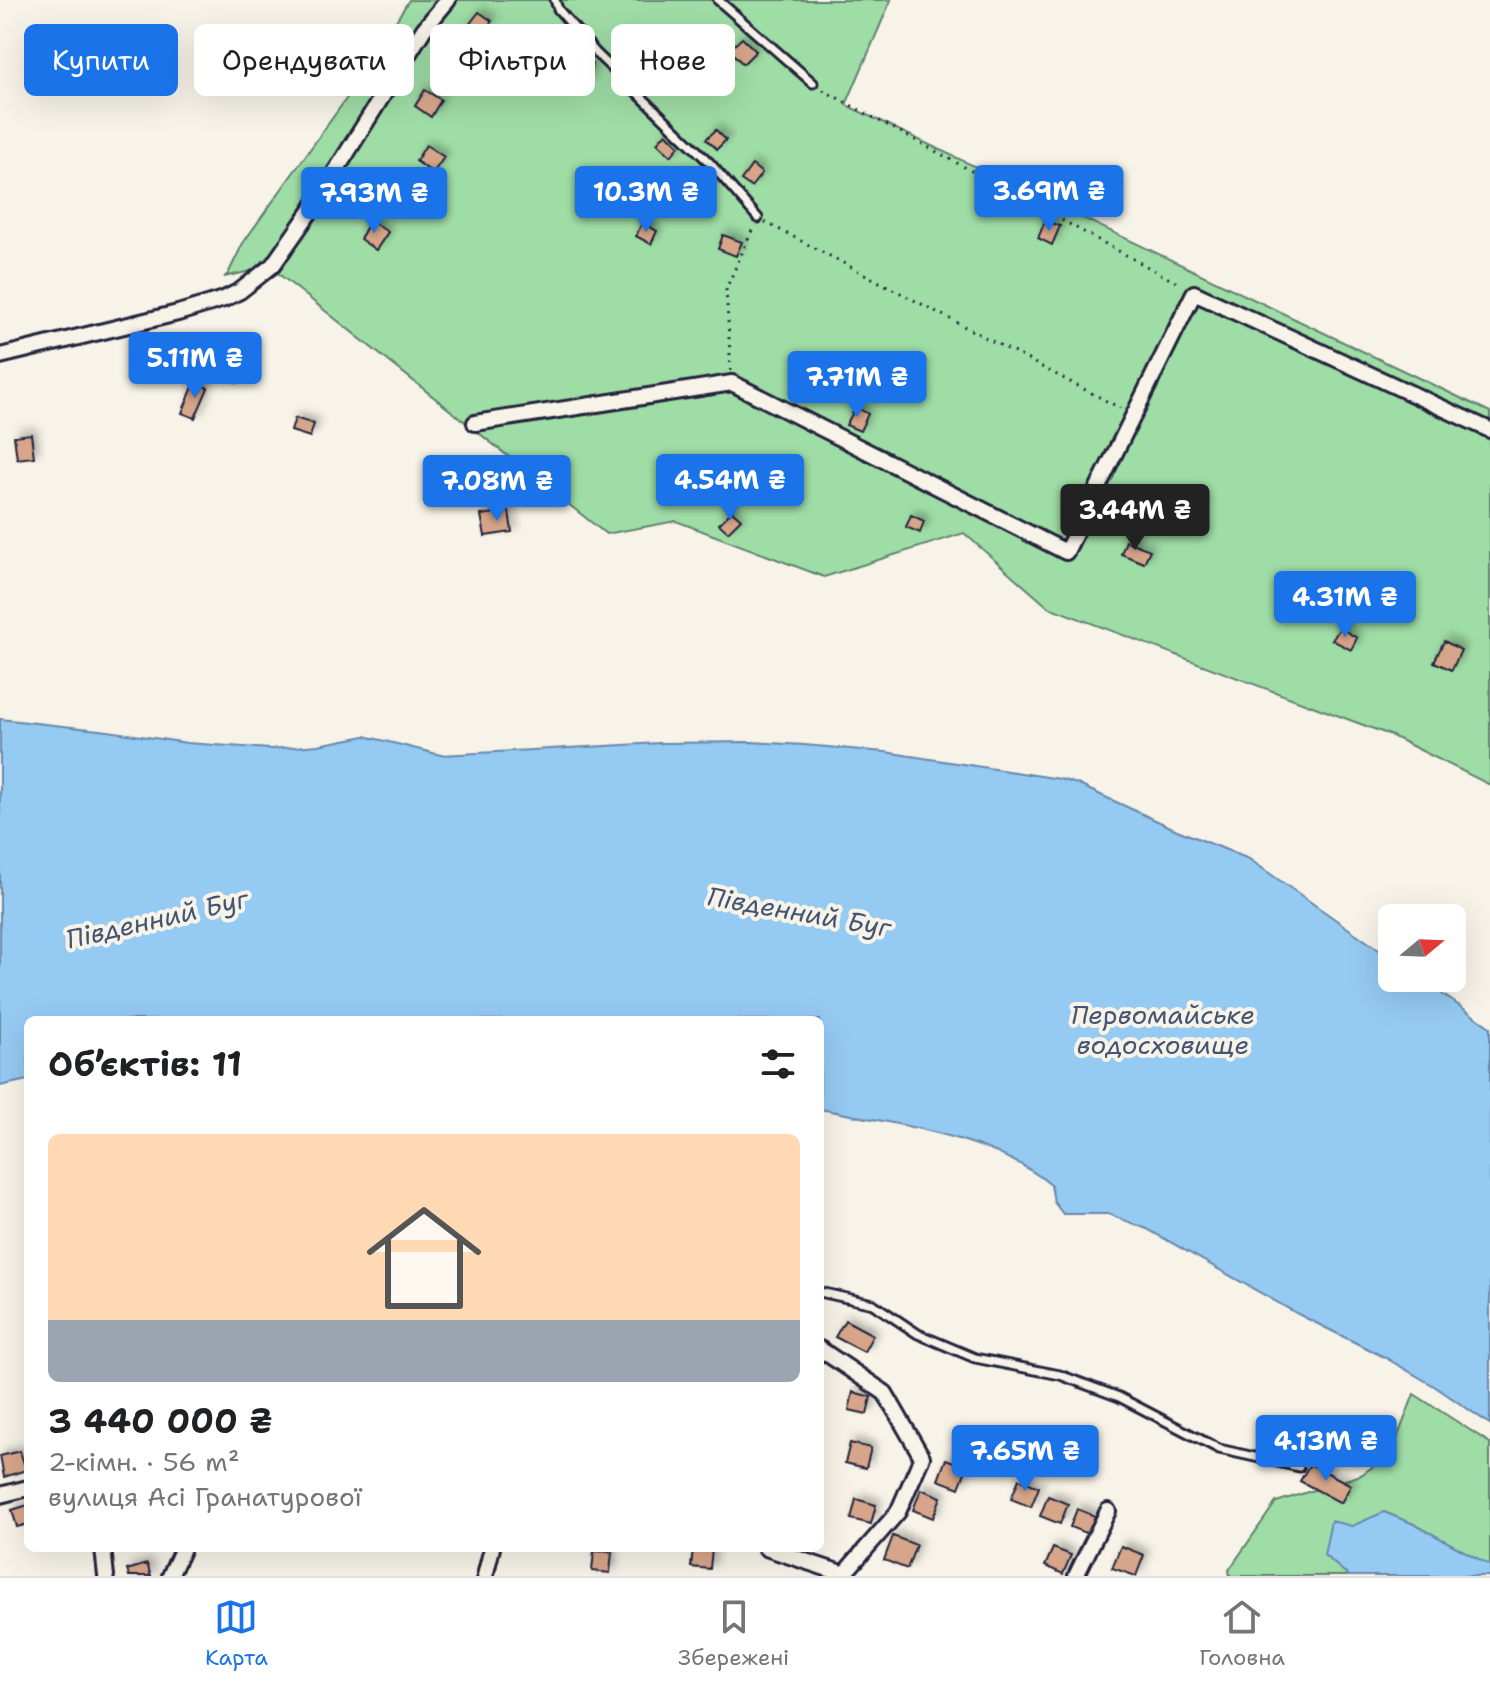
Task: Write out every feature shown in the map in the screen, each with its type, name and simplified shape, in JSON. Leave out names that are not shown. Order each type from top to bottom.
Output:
[{"type":"street","points":[[0,356],[224,299],[262,274],[273,265],[312,209],[424,29],[448,0]]},
{"type":"street","points":[[475,423],[732,383],[1066,552],[1194,293],[1490,430]]},
{"type":"street","points":[[777,1552],[843,1575],[898,1512],[922,1457],[885,1393],[824,1352]]},
{"type":"street","points":[[0,1495],[24,1489]]},
{"type":"street","points":[[1076,1576],[1108,1511]]},
{"type":"street","points":[[103,1552],[106,1576]]},
{"type":"street","points":[[170,1576],[181,1552]]},
{"type":"street","points":[[485,1576],[491,1552]]},
{"type":"lane","points":[[555,0],[558,9],[596,53],[710,163],[758,218]]},
{"type":"lane","points":[[718,0],[813,83]]},
{"type":"lane","points":[[824,1293],[873,1304],[918,1334],[975,1358],[1060,1375],[1119,1397],[1219,1449],[1299,1467]]},
{"type":"path","points":[[813,83],[846,105],[1182,285]]},
{"type":"path","points":[[732,383],[726,289],[758,218],[1133,415]]},
{"type":"green space","points":[[409,0],[891,0],[846,105],[1490,412],[1490,785],[1390,735],[1048,607],[964,533],[824,577],[676,521],[606,534],[270,267],[224,277],[243,243],[348,96],[414,96],[414,24],[394,24]]},
{"type":"green space","points":[[1414,1394],[1490,1443],[1490,1576],[1230,1576],[1229,1570],[1276,1502],[1361,1475],[1391,1454]]},
{"type":"water","name":"Первомайське водосховище","points":[[0,719],[187,743],[271,749],[318,745],[365,736],[441,755],[660,743],[804,745],[885,752],[1060,779],[1249,859],[1378,949],[1378,992],[1439,992],[1490,1027],[1490,1424],[1384,1357],[1298,1314],[1147,1229],[1108,1214],[1063,1214],[1054,1202],[1051,1185],[1000,1154],[910,1126],[824,1110],[824,1016],[24,1016],[24,1081],[0,1086]]},
{"type":"water","points":[[1384,1512],[1414,1524],[1490,1565],[1490,1576],[1349,1576],[1324,1555],[1331,1521],[1352,1526]]},
{"type":"building","points":[[479,12],[492,21],[490,24],[470,24]]},
{"type":"building","points":[[742,38],[756,51],[743,64],[735,56],[735,44]]},
{"type":"building","points":[[425,90],[430,96],[441,100],[431,117],[415,106]]},
{"type":"building","points":[[716,130],[726,140],[717,149],[706,139]]},
{"type":"building","points":[[666,133],[679,146],[671,156],[657,143]]},
{"type":"building","points":[[426,145],[444,157],[433,173],[416,161]]},
{"type":"building","points":[[752,165],[762,173],[751,187],[741,180]]},
{"type":"building","points":[[651,184],[668,190],[664,205],[647,201]]},
{"type":"building","points":[[394,186],[413,198],[404,211],[384,200]]},
{"type":"building","points":[[370,221],[388,232],[376,250],[360,239]]},
{"type":"building","points":[[1045,221],[1060,226],[1052,245],[1038,238]]},
{"type":"building","points":[[642,223],[657,231],[651,244],[636,236]]},
{"type":"building","points":[[723,235],[742,242],[736,256],[718,249]]},
{"type":"building","points":[[232,349],[250,359],[237,383],[218,373]]},
{"type":"building","points":[[195,382],[208,388],[195,418],[182,413]]},
{"type":"building","points":[[856,407],[868,414],[860,431],[846,425]]},
{"type":"building","points":[[295,418],[314,424],[310,437],[291,431]]},
{"type":"building","points":[[31,434],[34,457],[17,459],[14,436]]},
{"type":"building","points":[[509,511],[512,532],[485,536],[481,515]]},
{"type":"building","points":[[732,511],[741,519],[728,532],[719,524]]},
{"type":"building","points":[[911,515],[924,521],[920,533],[906,527]]},
{"type":"building","points":[[1126,541],[1150,550],[1144,563],[1121,554]]},
{"type":"building","points":[[1340,628],[1357,638],[1351,650],[1332,640]]},
{"type":"building","points":[[1444,641],[1461,650],[1452,670],[1434,662]]},
{"type":"building","points":[[845,1320],[873,1335],[864,1352],[835,1337]]},
{"type":"building","points":[[853,1392],[871,1397],[867,1414],[849,1410]]},
{"type":"building","points":[[850,1443],[871,1448],[866,1468],[845,1463]]},
{"type":"building","points":[[20,1451],[24,1471],[4,1477],[0,1456]]},
{"type":"building","points":[[946,1459],[967,1467],[959,1488],[938,1480]]},
{"type":"building","points":[[1310,1464],[1351,1485],[1341,1503],[1300,1481]]},
{"type":"building","points":[[1019,1479],[1039,1487],[1031,1507],[1011,1499]]},
{"type":"building","points":[[921,1489],[941,1497],[933,1518],[913,1510]]},
{"type":"building","points":[[1048,1496],[1068,1504],[1060,1524],[1040,1516]]},
{"type":"building","points":[[856,1499],[876,1505],[871,1524],[851,1519]]},
{"type":"building","points":[[24,1506],[24,1525],[17,1527],[12,1510]]},
{"type":"building","points":[[1077,1509],[1095,1516],[1088,1534],[1070,1527]]},
{"type":"building","points":[[893,1536],[916,1545],[907,1569],[884,1560]]},
{"type":"building","points":[[1121,1546],[1144,1555],[1136,1576],[1112,1568]]},
{"type":"building","points":[[1053,1548],[1071,1555],[1063,1574],[1045,1566]]},
{"type":"building","points":[[594,1552],[612,1552],[610,1573],[592,1571]]},
{"type":"building","points":[[693,1552],[712,1552],[710,1569],[691,1567]]},
{"type":"building","points":[[147,1564],[151,1576],[129,1576],[127,1570]]},
{"type":"water label","name":"Південний Буг","points":[[799,912]]},
{"type":"water label","name":"Південний Буг","points":[[157,919]]}]
